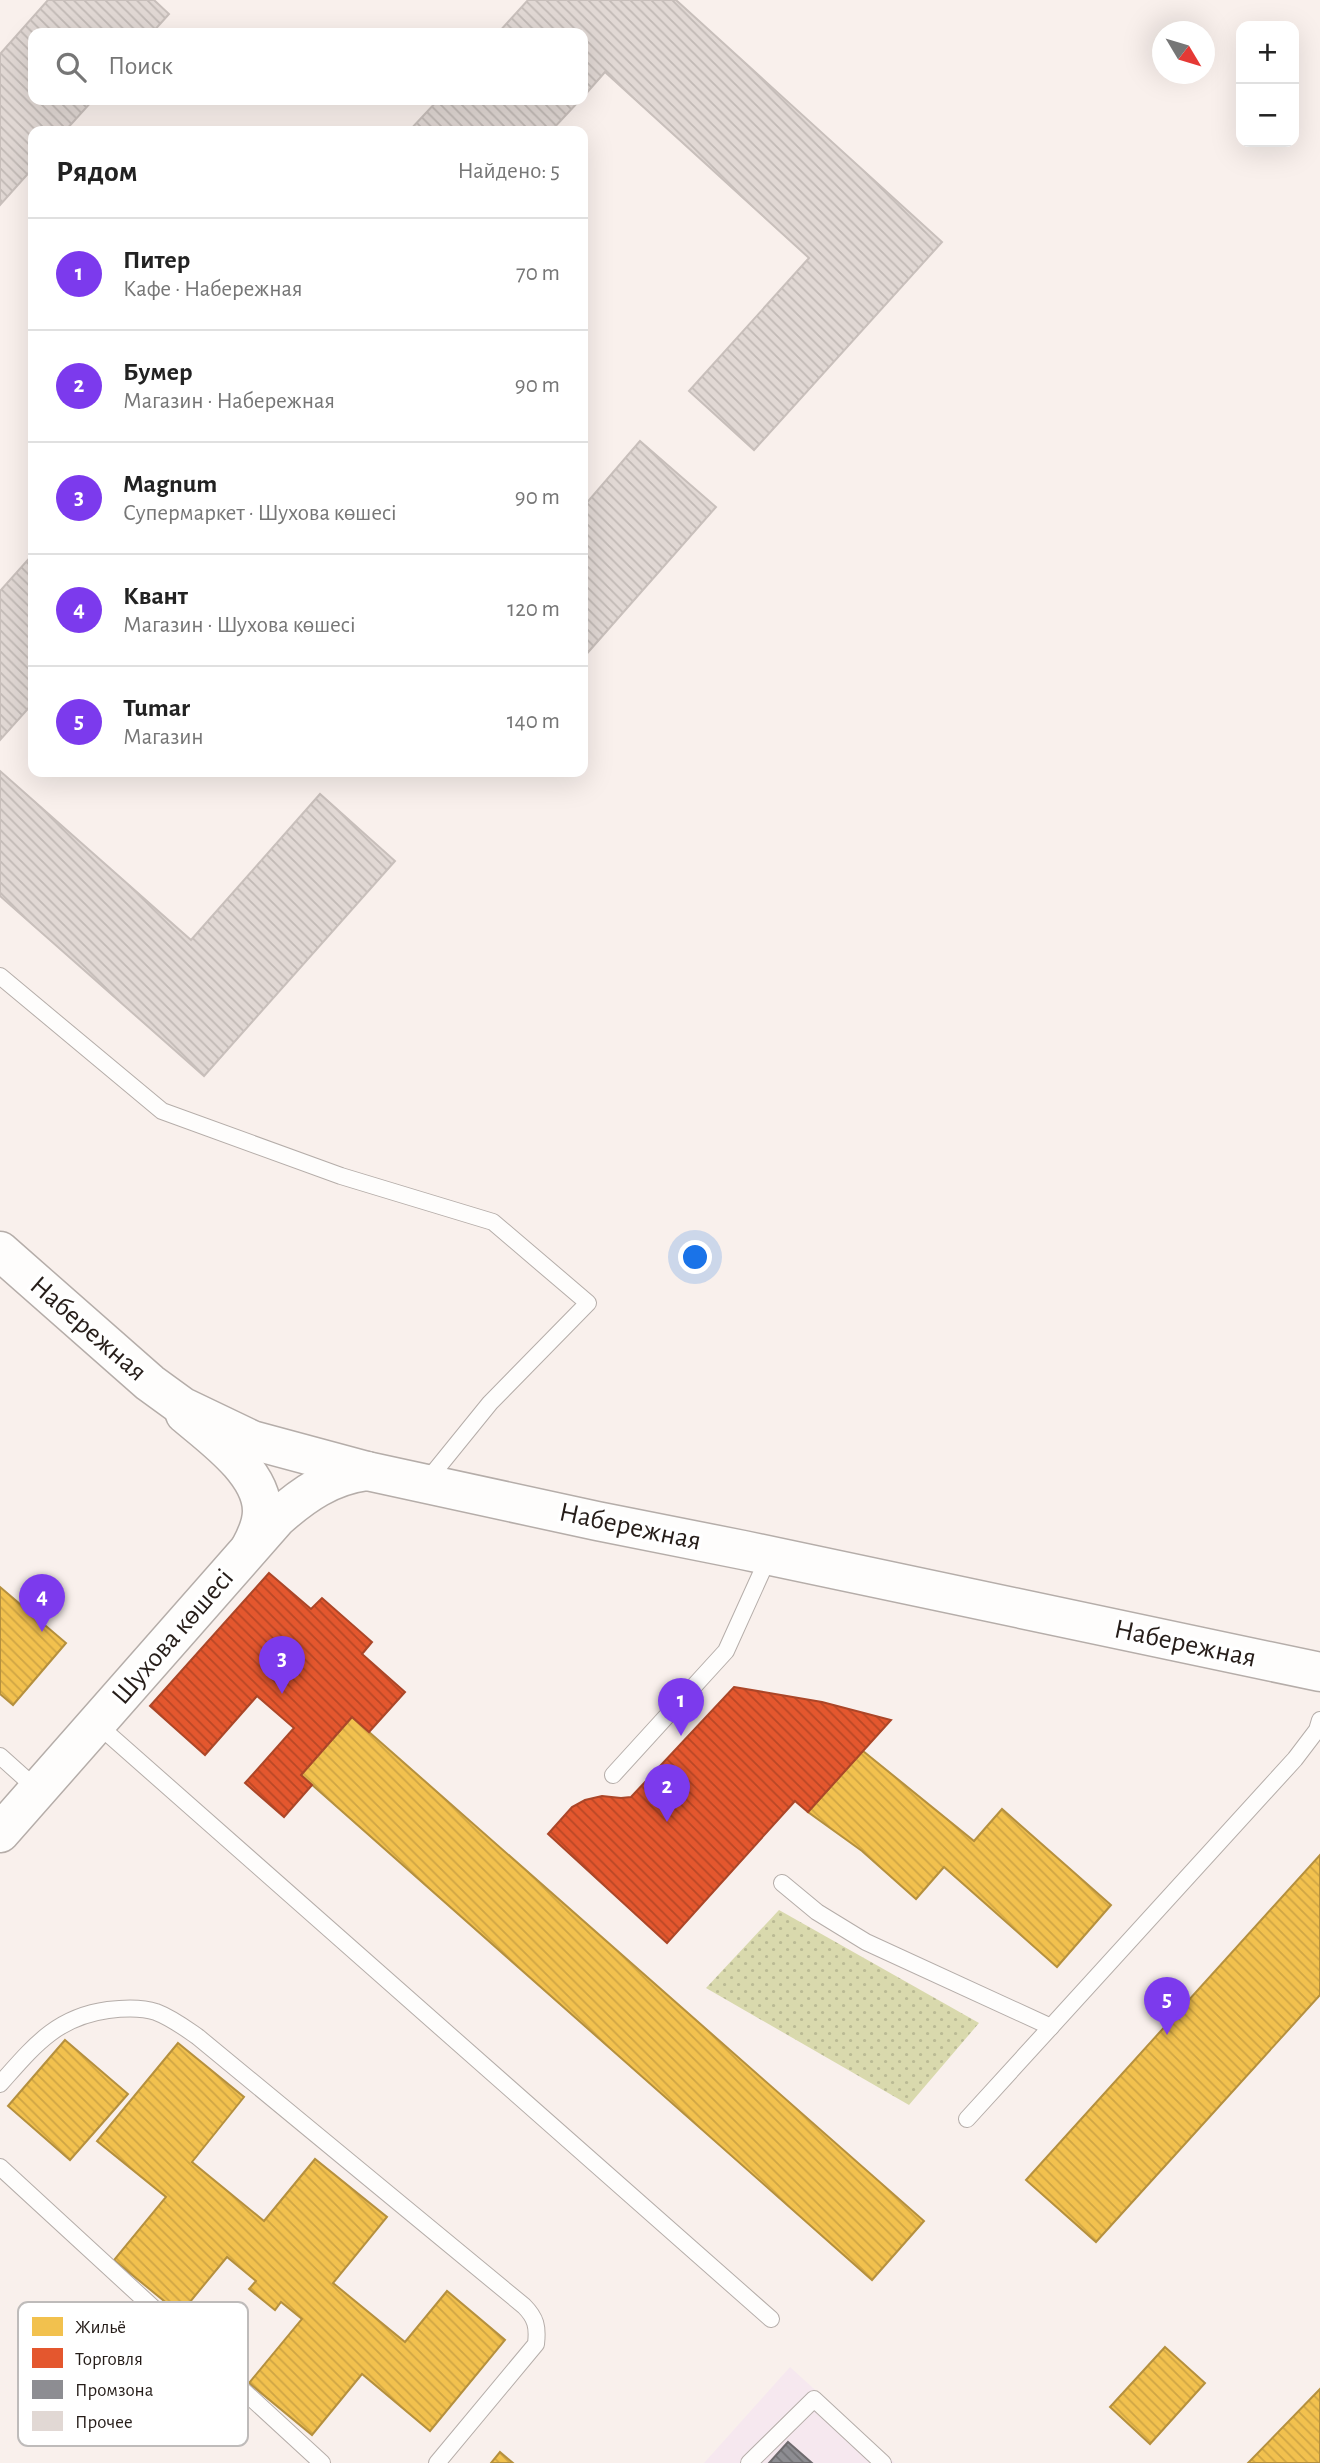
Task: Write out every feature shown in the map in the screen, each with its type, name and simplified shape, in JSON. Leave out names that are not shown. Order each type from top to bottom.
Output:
[{"type":"main road","name":"Набережная","points":[[0,1251],[150,1383],[184,1407],[240,1435],[367,1471],[1320,1672]]},
{"type":"main road","points":[[150,1383],[229,1453],[256,1486],[262,1516],[247,1553]]},
{"type":"main road","name":"Шухова көшесі","points":[[0,1833],[277,1518],[305,1494],[335,1478],[367,1471]]},
{"type":"lane","points":[[0,976],[162,1111],[341,1176],[493,1222],[588,1303],[490,1404],[426,1482]]},
{"type":"lane","points":[[613,1775],[726,1651],[769,1556]]},
{"type":"lane","points":[[967,2119],[1295,1759],[1317,1730],[1320,1720]]},
{"type":"lane","points":[[97,1724],[771,2319]]},
{"type":"lane","points":[[0,1756],[38,1790]]},
{"type":"lane","points":[[782,1883],[817,1912],[866,1942],[1051,2027]]},
{"type":"lane","points":[[0,2084],[34,2045],[66,2022],[120,2008],[140,2008],[156,2012],[198,2037],[524,2306],[533,2315],[538,2328],[536,2344],[437,2463]]},
{"type":"lane","points":[[0,2167],[146,2302]]},
{"type":"lane","points":[[248,2396],[321,2463]]},
{"type":"lane","points":[[749,2463],[814,2399],[883,2463]]},
{"type":"shaded area","points":[[790,2367],[895,2463],[704,2463]]},
{"type":"green space","points":[[779,1910],[979,2023],[909,2105],[706,1988]]},
{"type":"building: Жильё","points":[[0,1587],[66,1643],[13,1705],[0,1694]]},
{"type":"building: Жильё","points":[[352,1717],[924,2221],[872,2280],[301,1775]]},
{"type":"building: Жильё","points":[[863,1751],[974,1841],[1002,1809],[1111,1905],[1057,1967],[944,1867],[916,1899],[862,1851],[808,1812]]},
{"type":"building: Жильё","points":[[1320,1855],[1320,1995],[1096,2242],[1026,2180]]},
{"type":"building: Жильё","points":[[65,2040],[128,2094],[70,2160],[8,2106]]},
{"type":"building: Жильё","points":[[178,2043],[244,2097],[192,2162],[264,2221],[315,2159],[387,2217],[333,2283],[405,2342],[447,2291],[505,2340],[430,2431],[362,2374],[312,2435],[249,2383],[302,2319],[281,2302],[275,2310],[249,2289],[256,2281],[227,2257],[190,2302],[165,2302],[114,2260],[166,2197],[97,2141]]},
{"type":"building: Жильё","points":[[1165,2347],[1205,2383],[1150,2444],[1110,2407]]},
{"type":"building: Жильё","points":[[1320,2389],[1320,2463],[1248,2463]]},
{"type":"building: Жильё","points":[[500,2452],[513,2463],[491,2463]]},
{"type":"building: Торговля","points":[[269,1573],[311,1609],[322,1598],[372,1642],[362,1654],[405,1692],[369,1732],[352,1717],[301,1775],[312,1785],[284,1817],[245,1783],[294,1728],[257,1696],[205,1755],[150,1706]]},
{"type":"building: Торговля","points":[[734,1687],[822,1702],[891,1720],[808,1812],[795,1801],[667,1943],[548,1834],[572,1807],[585,1800],[602,1796],[631,1797]]},
{"type":"building: Промзона","points":[[788,2442],[812,2463],[769,2463]]},
{"type":"building: Прочее","points":[[48,0],[154,0],[169,14],[156,28],[28,28],[28,105],[88,105],[70,126],[28,126],[28,174],[0,205],[0,54]]},
{"type":"building: Прочее","points":[[528,0],[676,0],[942,242],[754,450],[689,391],[809,258],[605,72],[588,91],[588,28],[503,28]]},
{"type":"building: Прочее","points":[[433,105],[575,105],[556,126],[414,126]]},
{"type":"building: Прочее","points":[[640,441],[716,507],[588,652],[588,501]]},
{"type":"building: Прочее","points":[[28,560],[28,709],[0,740],[0,591]]},
{"type":"building: Прочее","points":[[0,771],[191,940],[320,794],[395,861],[204,1076],[0,896]]},
{"type":"place","name":"Квант","points":[[42,1632]]},
{"type":"place","name":"Magnum","points":[[282,1694]]},
{"type":"place","name":"Питер","points":[[681,1736]]},
{"type":"place","name":"Бумер","points":[[667,1822]]},
{"type":"place","name":"Tumar","points":[[1167,2035]]}]
